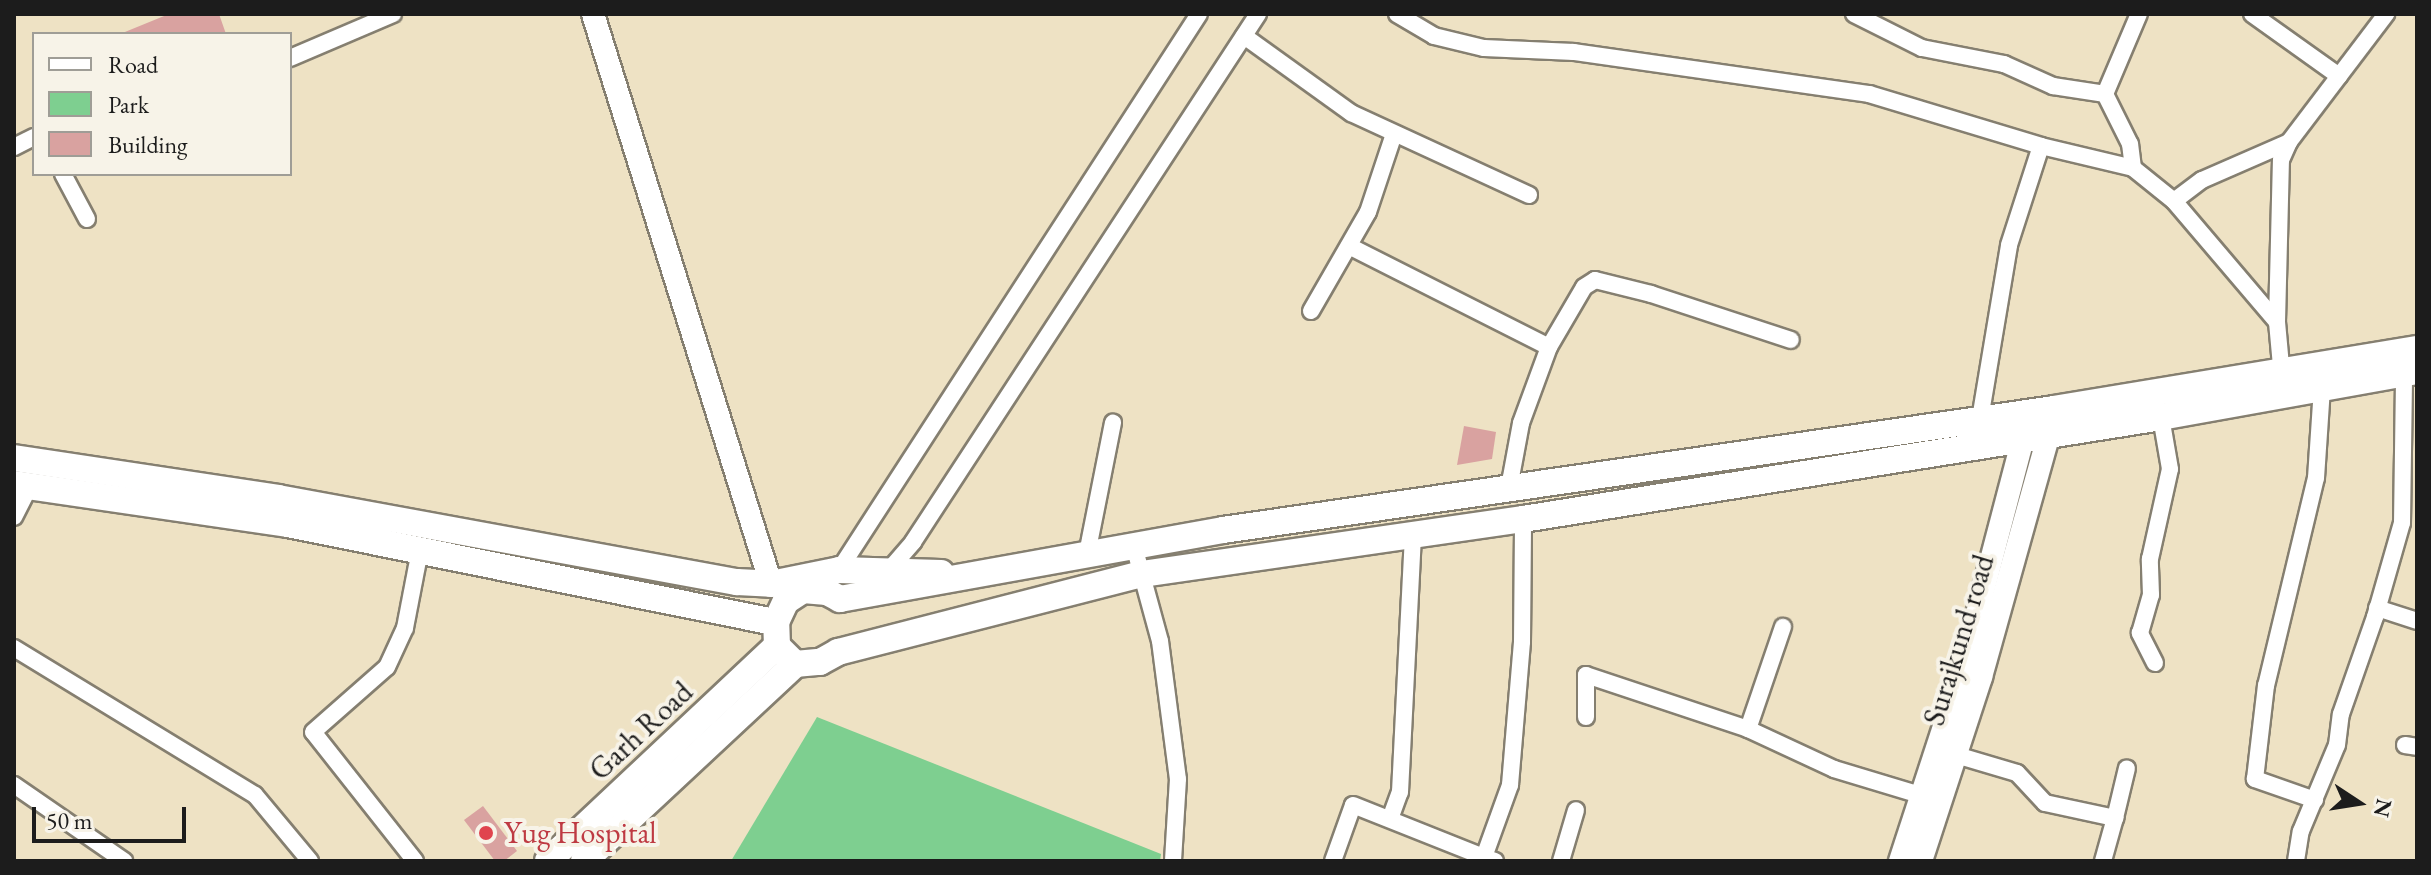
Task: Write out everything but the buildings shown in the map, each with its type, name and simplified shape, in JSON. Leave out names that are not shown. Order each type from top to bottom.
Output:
[{"type":"main road","points":[[593,14],[771,584]]},
{"type":"main road","points":[[792,649],[786,601],[803,590],[827,592],[840,599],[1134,546],[1980,419],[2040,423],[2161,417],[2417,349]]},
{"type":"main road","points":[[277,510],[792,649],[838,652],[1142,574],[1518,519],[2040,423],[2283,383],[2322,388],[2411,372]]},
{"type":"main road","name":"Surajkund road","points":[[1921,861],[1930,798],[1971,674],[2040,423]]},
{"type":"main road","points":[[23,473],[737,582],[771,584],[839,570],[937,570],[958,580]]},
{"type":"main road","points":[[1510,488],[1518,519]]},
{"type":"main road","name":"Garh Road","points":[[549,861],[792,649]]},
{"type":"main road","name":"Garh Road","points":[[584,861],[792,649]]},
{"type":"main road","points":[[1900,861],[1930,798]]},
{"type":"street","points":[[292,57],[393,14]]},
{"type":"street","points":[[839,570],[1199,14]]},
{"type":"street","points":[[889,570],[913,542],[1258,14]]},
{"type":"street","points":[[1397,14],[1434,36],[1484,48],[1574,52],[1869,94],[2041,146],[2133,168],[2174,201],[2277,322]]},
{"type":"street","points":[[1854,14],[1922,48],[2004,64],[2053,86],[2105,94]]},
{"type":"street","points":[[2133,168],[2130,144],[2105,94],[2139,14]]},
{"type":"street","points":[[2252,14],[2339,76]]},
{"type":"street","points":[[2283,383],[2277,322],[2281,160],[2289,142],[2386,14]]},
{"type":"street","points":[[1244,36],[1351,113],[1529,195]]},
{"type":"street","points":[[1311,311],[1368,212],[1394,134]]},
{"type":"street","points":[[14,147],[32,138]]},
{"type":"street","points":[[2174,201],[2202,180],[2289,142]]},
{"type":"street","points":[[1980,419],[2009,245],[2041,146]]},
{"type":"street","points":[[64,176],[87,219]]},
{"type":"street","points":[[1349,246],[1549,347]]},
{"type":"street","points":[[1510,488],[1521,423],[1549,347],[1584,287],[1595,280],[1651,294],[1791,340]]},
{"type":"street","points":[[2296,861],[2301,831],[2337,745],[2341,714],[2402,523],[2411,372]]},
{"type":"street","points":[[2315,800],[2255,779],[2266,686],[2316,478],[2322,388]]},
{"type":"street","points":[[2155,663],[2140,633],[2151,595],[2150,559],[2170,469],[2161,417]]},
{"type":"street","points":[[1087,554],[1113,423]]},
{"type":"street","points":[[14,517],[23,473]]},
{"type":"street","points":[[1333,861],[1353,805],[1487,860],[1510,785],[1522,642],[1518,519]]},
{"type":"street","points":[[1390,819],[1400,792],[1413,533]]},
{"type":"street","points":[[1134,546],[1160,641],[1178,779],[1173,861]]},
{"type":"street","points":[[415,861],[313,732],[387,667],[405,628],[420,550]]},
{"type":"street","points":[[2377,608],[2417,621]]},
{"type":"street","points":[[1748,729],[1783,627]]},
{"type":"street","points":[[14,648],[255,795],[310,861]]},
{"type":"street","points":[[1586,717],[1586,675],[1748,729],[1834,769],[1930,798]]},
{"type":"street","points":[[1946,752],[2017,773],[2045,803],[2115,818]]},
{"type":"street","points":[[2103,861],[2127,768]]},
{"type":"street","points":[[14,785],[124,861]]},
{"type":"street","points":[[1561,861],[1576,810]]},
{"type":"green space","points":[[817,717],[1161,854],[1160,861],[731,861]]},
{"type":"place","name":"Yug Hospital","points":[[486,833]]}]
